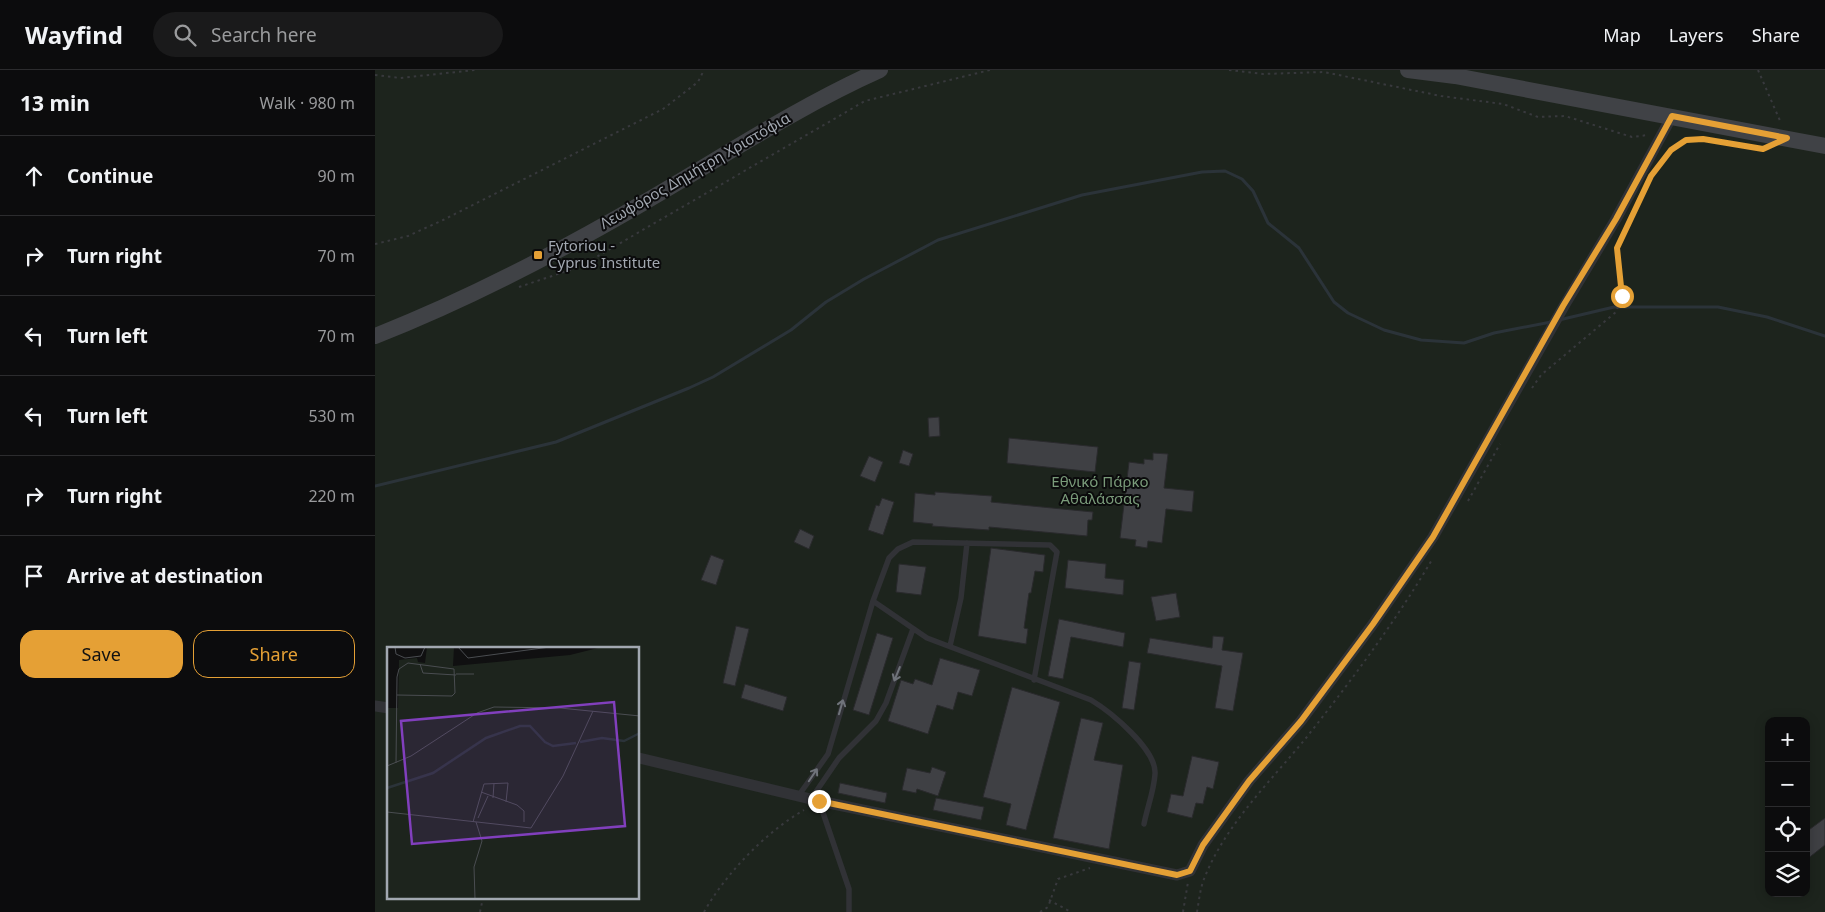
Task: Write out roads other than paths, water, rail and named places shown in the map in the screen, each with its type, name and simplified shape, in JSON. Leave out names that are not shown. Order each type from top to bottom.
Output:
[{"type":"main road","name":"Λεωφόρος Δημήτρη Χριστόφια","points":[[375,336],[508,275],[641,204],[832,92],[880,70]]},
{"type":"main road","points":[[1408,70],[1455,76],[1825,146]]},
{"type":"street","points":[[640,758],[815,800],[1177,875],[1190,871],[1203,845],[1249,781],[1301,721],[1373,624],[1433,537],[1548,333],[1616,219],[1672,116]]},
{"type":"lane","points":[[799,795],[827,754],[873,601],[889,558],[898,549],[913,542],[1050,545],[1057,552],[1034,680]]},
{"type":"lane","points":[[949,646],[961,598],[967,543]]},
{"type":"lane","points":[[873,601],[927,638],[1091,700],[1107,709],[1150,754],[1155,773],[1144,824]]},
{"type":"lane","points":[[849,912],[849,889],[815,800],[839,758],[876,721],[886,703],[913,629]]},
{"type":"lane","points":[[827,754],[839,758]]},
{"type":"waterway","points":[[375,486],[556,442],[689,388],[713,377],[791,330],[826,302],[864,279],[938,240],[1082,195],[1202,172],[1225,171],[1242,179],[1253,191],[1268,223],[1299,248],[1334,302],[1348,313],[1384,330],[1421,340],[1464,343],[1494,333],[1551,322]]},
{"type":"waterway","points":[[1559,320],[1614,307],[1718,307],[1767,317],[1825,336]]},
{"type":"place","name":"Fytoriou - Cyprus Institute","points":[[538,255]]},
{"type":"park label","name":"Εθνικό Πάρκο Αθαλάσσας","points":[[1100,490]]}]
